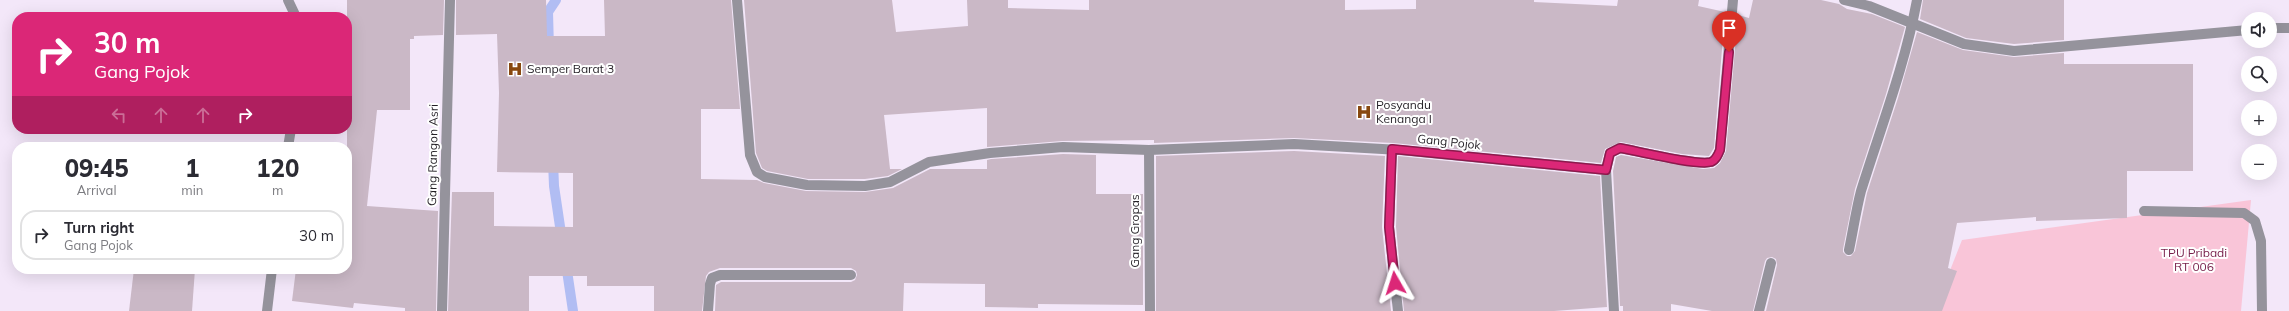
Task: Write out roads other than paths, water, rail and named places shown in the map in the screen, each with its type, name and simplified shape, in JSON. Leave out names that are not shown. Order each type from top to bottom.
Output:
[{"type":"street","points":[[288,0],[294,12]]},
{"type":"street","name":"Gang Rangon Asri","points":[[442,311],[450,0]]},
{"type":"street","points":[[1614,311],[1606,170],[1610,153],[1620,148],[1693,161],[1710,162],[1717,158],[1720,150],[1733,0]]},
{"type":"street","points":[[1844,0],[1869,6],[1964,44],[2014,51],[2241,31]]},
{"type":"street","points":[[1848,250],[1861,192],[1889,106],[1912,24],[1917,0]]},
{"type":"street","name":"Gang Pojok","points":[[737,1],[750,155],[757,172],[764,177],[807,185],[865,186],[890,182],[929,162],[990,153],[1063,147],[1149,150],[1294,144],[1392,149],[1606,170]]},
{"type":"street","points":[[2277,28],[2289,28]]},
{"type":"street","points":[[1392,149],[1389,227],[1398,311]]},
{"type":"street","name":"Gang Gropas","points":[[1149,150],[1150,311]]},
{"type":"street","points":[[2144,211],[2244,213],[2254,221],[2261,241],[2262,311]]},
{"type":"street","points":[[1759,311],[1771,263]]},
{"type":"street","points":[[267,311],[271,274]]},
{"type":"street","points":[[708,311],[710,284],[712,278],[720,275],[851,275]]},
{"type":"waterway","points":[[549,49],[548,12],[556,0]]},
{"type":"waterway","points":[[553,161],[554,186],[562,240]]},
{"type":"waterway","points":[[566,264],[573,311]]},
{"type":"place","name":"Semper Barat 3","points":[[515,69]]},
{"type":"place","name":"Posyandu Kenanga I","points":[[1364,112]]},
{"type":"park label","name":"TPU Pribadi RT 006","points":[[2194,260]]}]
